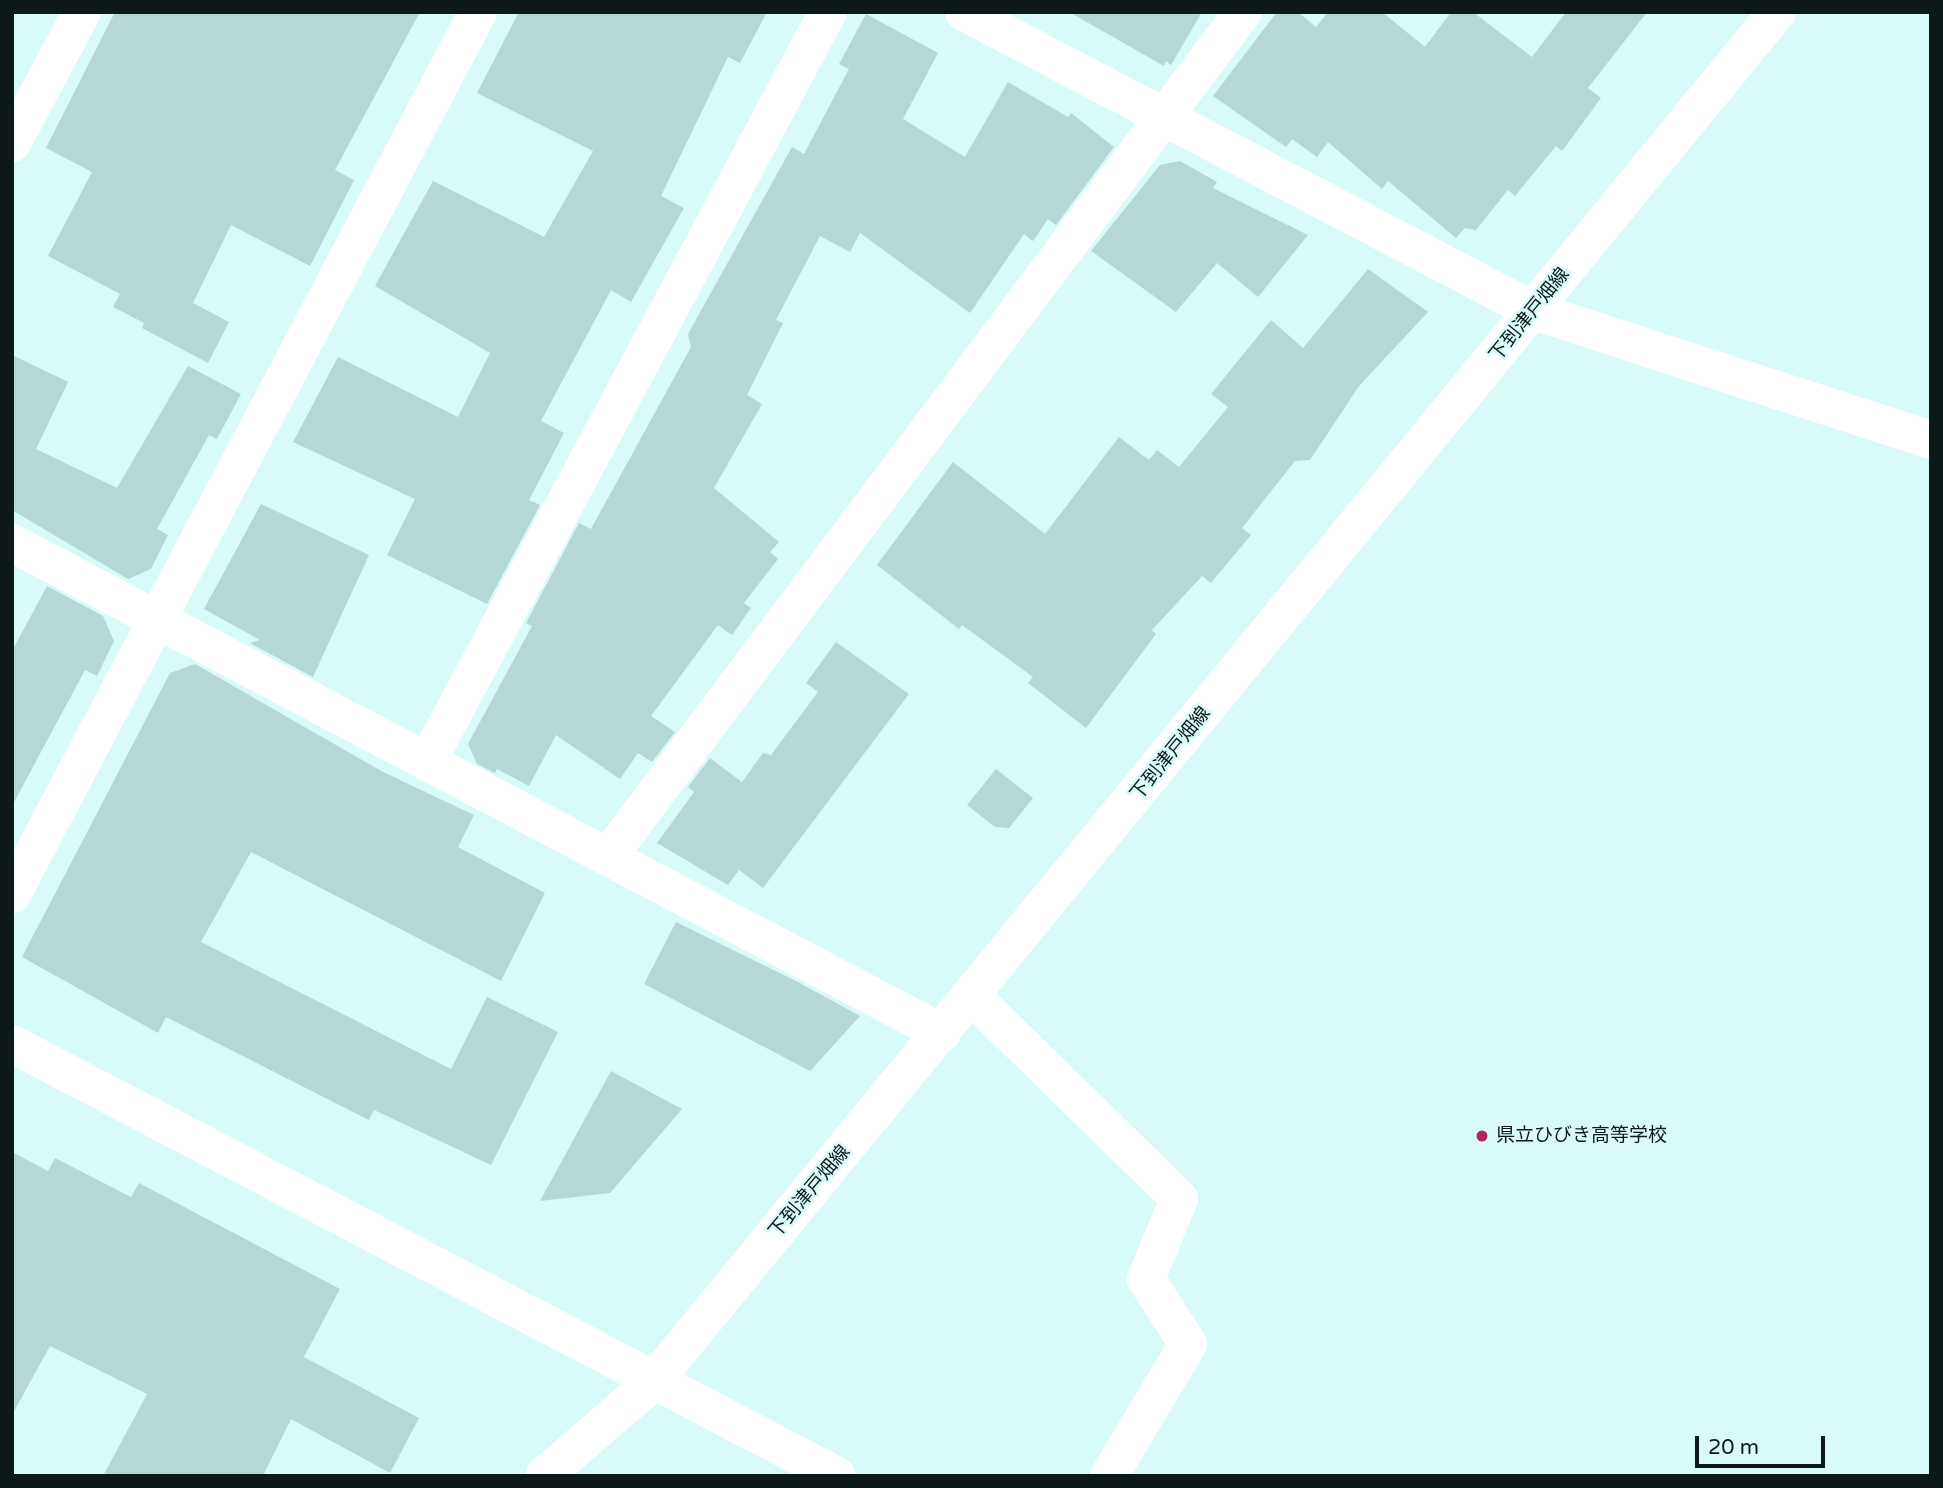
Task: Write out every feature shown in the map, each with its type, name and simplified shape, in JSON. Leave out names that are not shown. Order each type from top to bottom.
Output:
[{"type":"street","points":[[12,143],[82,12]]},
{"type":"street","points":[[12,894],[478,12]]},
{"type":"street","points":[[427,762],[828,12]]},
{"type":"street","points":[[964,12],[1164,119],[1534,310],[1931,440]]},
{"type":"street","points":[[608,857],[1243,12]]},
{"type":"street","name":"下到津戸畑線","points":[[544,1476],[654,1381],[1777,12]]},
{"type":"street","points":[[12,543],[942,1033]]},
{"type":"street","points":[[972,996],[1179,1199],[1146,1279],[1188,1344],[1109,1476]]},
{"type":"street","points":[[12,1044],[837,1476]]},
{"type":"building","points":[[115,12],[420,12],[335,170],[354,180],[310,266],[231,225],[193,303],[229,322],[208,363],[142,328],[144,323],[113,307],[120,294],[48,256],[92,172],[46,148]]},
{"type":"building","points":[[519,12],[767,12],[740,63],[728,57],[661,196],[684,208],[631,302],[611,290],[541,421],[564,433],[529,500],[540,505],[487,604],[387,555],[415,499],[293,442],[338,357],[458,417],[490,353],[375,286],[433,181],[544,237],[593,151],[477,93]]},
{"type":"building","points":[[1069,12],[1202,12],[1171,65],[1166,61],[1164,66]]},
{"type":"building","points":[[1277,12],[1298,12],[1316,27],[1328,12],[1382,12],[1425,47],[1451,12],[1473,12],[1532,57],[1566,12],[1647,12],[1588,88],[1601,98],[1562,151],[1556,146],[1515,196],[1508,190],[1476,230],[1465,228],[1456,238],[1388,181],[1382,189],[1328,142],[1317,157],[1292,139],[1286,147],[1213,96]]},
{"type":"building","points":[[866,14],[938,53],[903,119],[965,157],[1008,82],[1068,117],[1071,113],[1114,147],[1056,225],[1048,219],[1033,241],[1024,234],[970,313],[860,233],[850,252],[820,236],[776,320],[783,323],[747,395],[762,404],[714,488],[779,542],[770,552],[778,559],[744,603],[751,608],[732,635],[718,625],[651,716],[675,732],[652,762],[638,753],[620,779],[556,735],[529,786],[497,769],[495,773],[477,764],[468,744],[532,626],[526,623],[579,523],[591,529],[691,347],[688,334],[792,147],[804,154],[849,69],[839,64]]},
{"type":"building","points":[[1180,161],[1217,182],[1213,188],[1308,235],[1258,297],[1217,263],[1176,312],[1091,251],[1160,165]]},
{"type":"building","points":[[1368,269],[1428,312],[1359,386],[1310,460],[1295,461],[1242,528],[1251,535],[1211,583],[1202,576],[1152,630],[1156,634],[1086,728],[1028,683],[1033,677],[962,625],[959,629],[877,565],[953,462],[1045,534],[1119,437],[1149,460],[1157,450],[1179,467],[1228,407],[1211,394],[1271,320],[1303,348]]},
{"type":"building","points":[[12,355],[68,382],[36,449],[117,488],[188,366],[241,394],[217,439],[209,435],[157,529],[168,535],[151,569],[128,579],[12,510]]},
{"type":"building","points":[[261,504],[369,555],[313,677],[250,643],[260,640],[204,609]]},
{"type":"building","points":[[47,586],[103,616],[114,641],[97,676],[85,670],[12,806],[12,651]]},
{"type":"building","points":[[836,642],[909,694],[763,888],[739,870],[728,885],[657,843],[694,792],[688,787],[710,758],[742,782],[763,753],[771,755],[818,692],[806,683]]},
{"type":"building","points":[[195,664],[383,772],[474,815],[458,847],[545,893],[501,981],[251,852],[201,942],[451,1069],[487,997],[558,1032],[491,1165],[374,1110],[369,1120],[166,1017],[158,1033],[22,957],[170,673]]},
{"type":"building","points":[[996,769],[1033,798],[1009,828],[995,827],[967,805]]},
{"type":"building","points":[[676,922],[860,1016],[810,1071],[644,984]]},
{"type":"building","points":[[611,1071],[682,1109],[610,1193],[540,1201]]},
{"type":"building","points":[[12,1152],[48,1171],[55,1158],[131,1197],[139,1183],[340,1289],[304,1357],[419,1418],[390,1473],[291,1419],[263,1476],[103,1476],[147,1394],[50,1346],[12,1415]]},
{"type":"place","name":"県立ひびき高等学校","points":[[1482,1136]]}]
